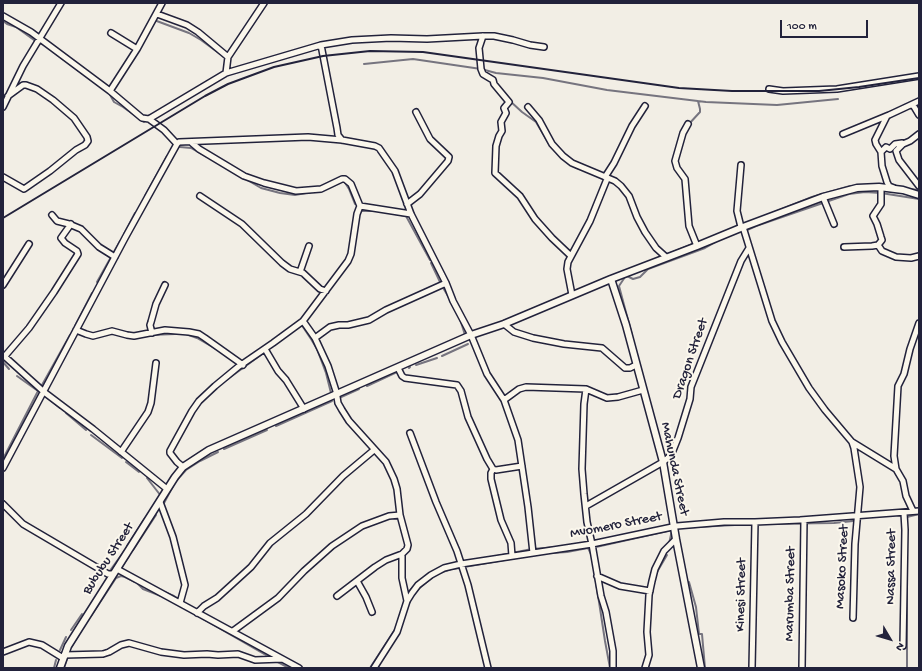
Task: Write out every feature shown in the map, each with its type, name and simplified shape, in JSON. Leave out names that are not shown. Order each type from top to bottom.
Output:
[{"type":"street","points":[[3,107],[23,66],[62,3]]},
{"type":"street","points":[[110,91],[137,49],[162,3]]},
{"type":"street","points":[[226,73],[228,56],[264,3]]},
{"type":"street","points":[[157,14],[198,32],[228,56]]},
{"type":"street","points":[[3,16],[39,38],[110,91],[142,118],[149,119],[164,130],[177,144]]},
{"type":"street","points":[[111,33],[137,49]]},
{"type":"street","points":[[483,36],[479,48],[481,69],[483,74],[493,80],[494,84],[509,102],[504,107],[506,113],[501,122],[502,131],[496,146],[495,172],[520,196],[535,219],[571,256]]},
{"type":"street","points":[[149,119],[226,73],[321,45],[352,40],[494,36],[544,47]]},
{"type":"street","points":[[321,45],[338,135],[342,140]]},
{"type":"street","points":[[769,90],[783,91],[837,89],[919,76]]},
{"type":"street","points":[[3,177],[24,189],[50,171],[76,150],[85,145],[88,141],[87,137],[74,118],[53,100],[37,89],[23,85],[8,96]]},
{"type":"street","points":[[843,134],[913,105],[919,101]]},
{"type":"street","points":[[913,105],[919,115]]},
{"type":"street","points":[[572,295],[567,269],[571,256],[590,222],[607,179],[606,177],[632,126],[645,106]]},
{"type":"street","points":[[528,107],[539,120],[552,144],[563,156],[572,163],[615,181],[625,189],[645,232],[656,248],[666,257]]},
{"type":"street","points":[[408,204],[420,194],[448,161],[449,157],[430,139],[416,112]]},
{"type":"street","points":[[887,116],[875,140],[881,152],[882,166],[887,182],[889,186],[896,190]]},
{"type":"street","points":[[688,124],[683,133],[675,161],[677,168],[685,179],[689,226],[697,246]]},
{"type":"street","points":[[881,152],[886,147],[890,148],[895,144],[903,144],[910,141],[919,134]]},
{"type":"street","points":[[3,468],[115,257],[179,142],[192,143],[308,137],[342,140],[376,146],[395,171],[411,214],[471,335],[487,374],[504,400],[518,440],[528,507],[532,553]]},
{"type":"street","points":[[192,143],[199,149],[244,176],[296,191],[321,189],[345,179],[351,184],[360,206],[356,214],[348,261],[303,320],[243,365],[238,367],[199,401],[186,421],[170,451],[177,462],[183,467],[209,450],[471,335],[504,324],[666,257],[823,197],[857,188],[881,188],[919,195]]},
{"type":"street","points":[[903,144],[896,152],[897,157],[919,186]]},
{"type":"street","points":[[741,165],[737,211],[772,321],[782,342],[809,388],[852,442],[896,469]]},
{"type":"street","points":[[844,247],[878,245],[882,240],[873,216],[881,204],[881,188]]},
{"type":"street","points":[[200,196],[242,224],[282,263],[290,269],[307,276],[320,289],[326,291]]},
{"type":"street","points":[[823,197],[834,224]]},
{"type":"street","points":[[360,206],[411,214]]},
{"type":"street","points":[[52,215],[57,221],[71,224],[81,229],[99,247],[115,257]]},
{"type":"street","points":[[71,224],[61,238],[65,243],[77,251],[78,254],[29,328],[4,356],[44,392],[92,428],[167,489]]},
{"type":"street","points":[[3,285],[29,244]]},
{"type":"street","points":[[878,245],[882,251],[896,257],[911,258],[919,256]]},
{"type":"street","points":[[300,272],[309,246]]},
{"type":"street","name":"Dragon Street","points":[[586,506],[663,462],[672,453],[690,399],[691,387],[741,260],[749,248]]},
{"type":"street","name":"Mahunda Street","points":[[611,279],[626,325],[663,462],[701,668]]},
{"type":"street","points":[[315,338],[330,327],[339,325],[348,326],[369,320],[386,310],[446,283]]},
{"type":"street","points":[[152,333],[150,325],[156,304],[165,285]]},
{"type":"street","points":[[303,320],[315,338],[328,366],[338,403],[345,416],[386,462],[394,479],[397,489],[400,515],[408,545],[407,549],[402,554],[386,560],[337,596]]},
{"type":"street","points":[[913,512],[906,496],[903,481],[896,469],[894,456],[898,386],[904,374],[910,349],[919,323]]},
{"type":"street","points":[[504,324],[514,332],[528,337],[564,344],[602,348],[625,368],[630,368],[636,365]]},
{"type":"street","points":[[76,330],[93,336],[112,331],[134,336],[165,330],[199,334],[243,365]]},
{"type":"street","points":[[265,349],[304,409]]},
{"type":"street","points":[[121,452],[148,412],[151,404],[156,363]]},
{"type":"street","points":[[398,368],[402,376],[405,378],[457,385],[461,392],[468,417],[486,459],[494,469],[496,470],[522,466]]},
{"type":"street","points":[[504,400],[520,389],[526,387],[586,389],[607,398],[618,397],[643,390]]},
{"type":"street","points":[[586,389],[584,404],[582,469],[587,522],[613,651],[613,668]]},
{"type":"street","points":[[410,433],[468,585],[488,668]]},
{"type":"street","name":"Masoko Street","points":[[852,442],[860,487],[855,544],[853,618]]},
{"type":"street","points":[[197,613],[204,606],[217,598],[251,567],[270,543],[306,514],[343,476],[374,450]]},
{"type":"street","name":"Bububu Street","points":[[60,668],[64,656],[80,627],[167,489],[183,467]]},
{"type":"street","points":[[494,469],[491,473],[491,479],[501,520],[511,543],[512,556]]},
{"type":"street","points":[[160,502],[173,538],[185,585],[180,603]]},
{"type":"street","points":[[3,504],[23,524],[108,574],[115,572],[180,603],[299,668]]},
{"type":"street","name":"Mvomero Street","points":[[374,668],[397,632],[407,602],[418,585],[435,572],[461,564],[592,544],[674,526],[724,522],[858,517],[919,511]]},
{"type":"street","name":"Nassa Street","points":[[903,646],[904,513]]},
{"type":"street","points":[[233,631],[278,598],[304,570],[332,546],[366,524],[389,516],[400,515]]},
{"type":"street","name":"Marumba Street","points":[[802,668],[804,520]]},
{"type":"street","name":"Kinesi Street","points":[[752,668],[755,522]]},
{"type":"street","points":[[645,668],[649,655],[647,632],[650,591],[655,569],[664,551],[676,539]]},
{"type":"street","points":[[402,554],[402,578],[407,602]]},
{"type":"street","points":[[597,576],[620,586],[650,591]]},
{"type":"street","points":[[356,581],[366,597],[372,612]]},
{"type":"street","points":[[3,652],[29,642],[42,645],[64,656],[103,654],[121,645],[129,643],[161,652],[184,655],[238,654],[255,660],[282,659]]},
{"type":"waterway","points":[[154,20],[189,33],[220,54]]},
{"type":"waterway","points":[[3,21],[16,27],[34,40]]},
{"type":"waterway","points":[[38,45],[40,43],[45,45],[64,60]]},
{"type":"waterway","points":[[364,64],[413,59],[481,69],[496,73],[543,78],[607,90],[706,102],[777,105],[838,99]]},
{"type":"waterway","points":[[72,66],[98,85]]},
{"type":"waterway","points":[[109,93],[114,102],[144,122]]},
{"type":"waterway","points":[[510,101],[536,122],[549,144]]},
{"type":"waterway","points":[[688,125],[700,112],[698,101]]},
{"type":"waterway","points":[[180,147],[191,148],[207,157]]},
{"type":"waterway","points":[[145,196],[167,156]]},
{"type":"waterway","points":[[570,164],[576,168],[582,169]]},
{"type":"waterway","points":[[237,174],[261,188],[280,193],[295,195],[317,191]]},
{"type":"waterway","points":[[338,183],[344,181],[355,204]]},
{"type":"waterway","points":[[762,217],[812,197],[850,186],[870,185]]},
{"type":"waterway","points":[[908,189],[919,190]]},
{"type":"waterway","points":[[745,231],[849,194],[865,192],[881,193],[919,199]]},
{"type":"waterway","points":[[359,213],[362,211],[380,211]]},
{"type":"waterway","points":[[384,212],[406,216],[430,260]]},
{"type":"waterway","points":[[124,234],[135,213]]},
{"type":"waterway","points":[[632,335],[619,286],[625,277],[627,276],[633,279],[640,277],[648,269],[705,248],[721,239]]},
{"type":"waterway","points":[[97,282],[120,241]]},
{"type":"waterway","points":[[668,254],[695,243]]},
{"type":"waterway","points":[[431,263],[441,284]]},
{"type":"waterway","points":[[525,312],[597,282]]},
{"type":"waterway","points":[[442,286],[451,301]]},
{"type":"waterway","points":[[75,326],[92,293]]},
{"type":"waterway","points":[[460,319],[465,335]]},
{"type":"waterway","points":[[300,325],[301,324],[317,349],[326,373],[331,393],[333,393]]},
{"type":"waterway","points":[[151,335],[175,334]]},
{"type":"waterway","points":[[186,334],[197,338],[216,349]]},
{"type":"waterway","points":[[42,385],[70,335]]},
{"type":"waterway","points":[[442,356],[468,344]]},
{"type":"waterway","points":[[225,381],[265,352]]},
{"type":"waterway","points":[[416,365],[437,358]]},
{"type":"waterway","points":[[3,362],[9,369]]},
{"type":"waterway","points":[[367,386],[397,372]]},
{"type":"waterway","points":[[3,459],[38,391],[17,376]]},
{"type":"waterway","points":[[339,398],[359,389]]},
{"type":"waterway","points":[[44,395],[60,408]]},
{"type":"waterway","points":[[276,426],[332,401]]},
{"type":"waterway","points":[[66,413],[86,430]]},
{"type":"waterway","points":[[224,449],[267,430]]},
{"type":"waterway","points":[[91,435],[122,458]]},
{"type":"waterway","points":[[177,480],[186,470],[218,452]]},
{"type":"waterway","points":[[126,462],[139,472]]},
{"type":"waterway","points":[[147,478],[161,496]]},
{"type":"waterway","points":[[163,505],[173,486]]},
{"type":"waterway","points":[[673,507],[678,536]]},
{"type":"waterway","points":[[907,527],[907,517],[919,514]]},
{"type":"waterway","points":[[133,550],[156,515]]},
{"type":"waterway","points":[[127,546],[145,518]]},
{"type":"waterway","points":[[761,524],[834,523],[853,521]]},
{"type":"waterway","points":[[678,528],[754,524]]},
{"type":"waterway","points":[[596,547],[672,530],[669,544]]},
{"type":"waterway","points":[[497,556],[532,549],[557,547]]},
{"type":"waterway","points":[[907,547],[907,668]]},
{"type":"waterway","points":[[552,553],[588,548],[592,556],[610,668]]},
{"type":"waterway","points":[[109,572],[125,550]]},
{"type":"waterway","points":[[657,572],[667,555]]},
{"type":"waterway","points":[[127,572],[121,568],[129,556]]},
{"type":"waterway","points":[[464,567],[516,558]]},
{"type":"waterway","points":[[446,565],[457,563]]},
{"type":"waterway","points":[[440,573],[451,569],[460,568],[461,570]]},
{"type":"waterway","points":[[91,616],[116,578],[121,576],[135,582]]},
{"type":"waterway","points":[[416,591],[434,576]]},
{"type":"waterway","points":[[687,581],[687,583],[689,582],[696,607],[699,634],[702,634],[705,668]]},
{"type":"waterway","points":[[137,583],[143,589],[161,596]]},
{"type":"waterway","points":[[406,595],[414,586]]},
{"type":"waterway","points":[[162,591],[174,596],[188,605]]},
{"type":"waterway","points":[[399,618],[405,599]]},
{"type":"waterway","points":[[650,622],[651,610]]},
{"type":"waterway","points":[[71,630],[82,614]]},
{"type":"waterway","points":[[198,616],[271,658]]},
{"type":"waterway","points":[[370,668],[396,628]]},
{"type":"waterway","points":[[70,649],[78,636]]},
{"type":"waterway","points":[[60,650],[66,637]]},
{"type":"waterway","points":[[64,668],[67,659]]},
{"type":"waterway","points":[[54,668],[56,660]]},
{"type":"waterway","points":[[276,661],[289,668]]},
{"type":"railway","points":[[3,218],[205,96],[228,84],[274,67],[323,56],[370,51],[423,52],[679,88],[732,91],[819,91],[919,78]]}]
